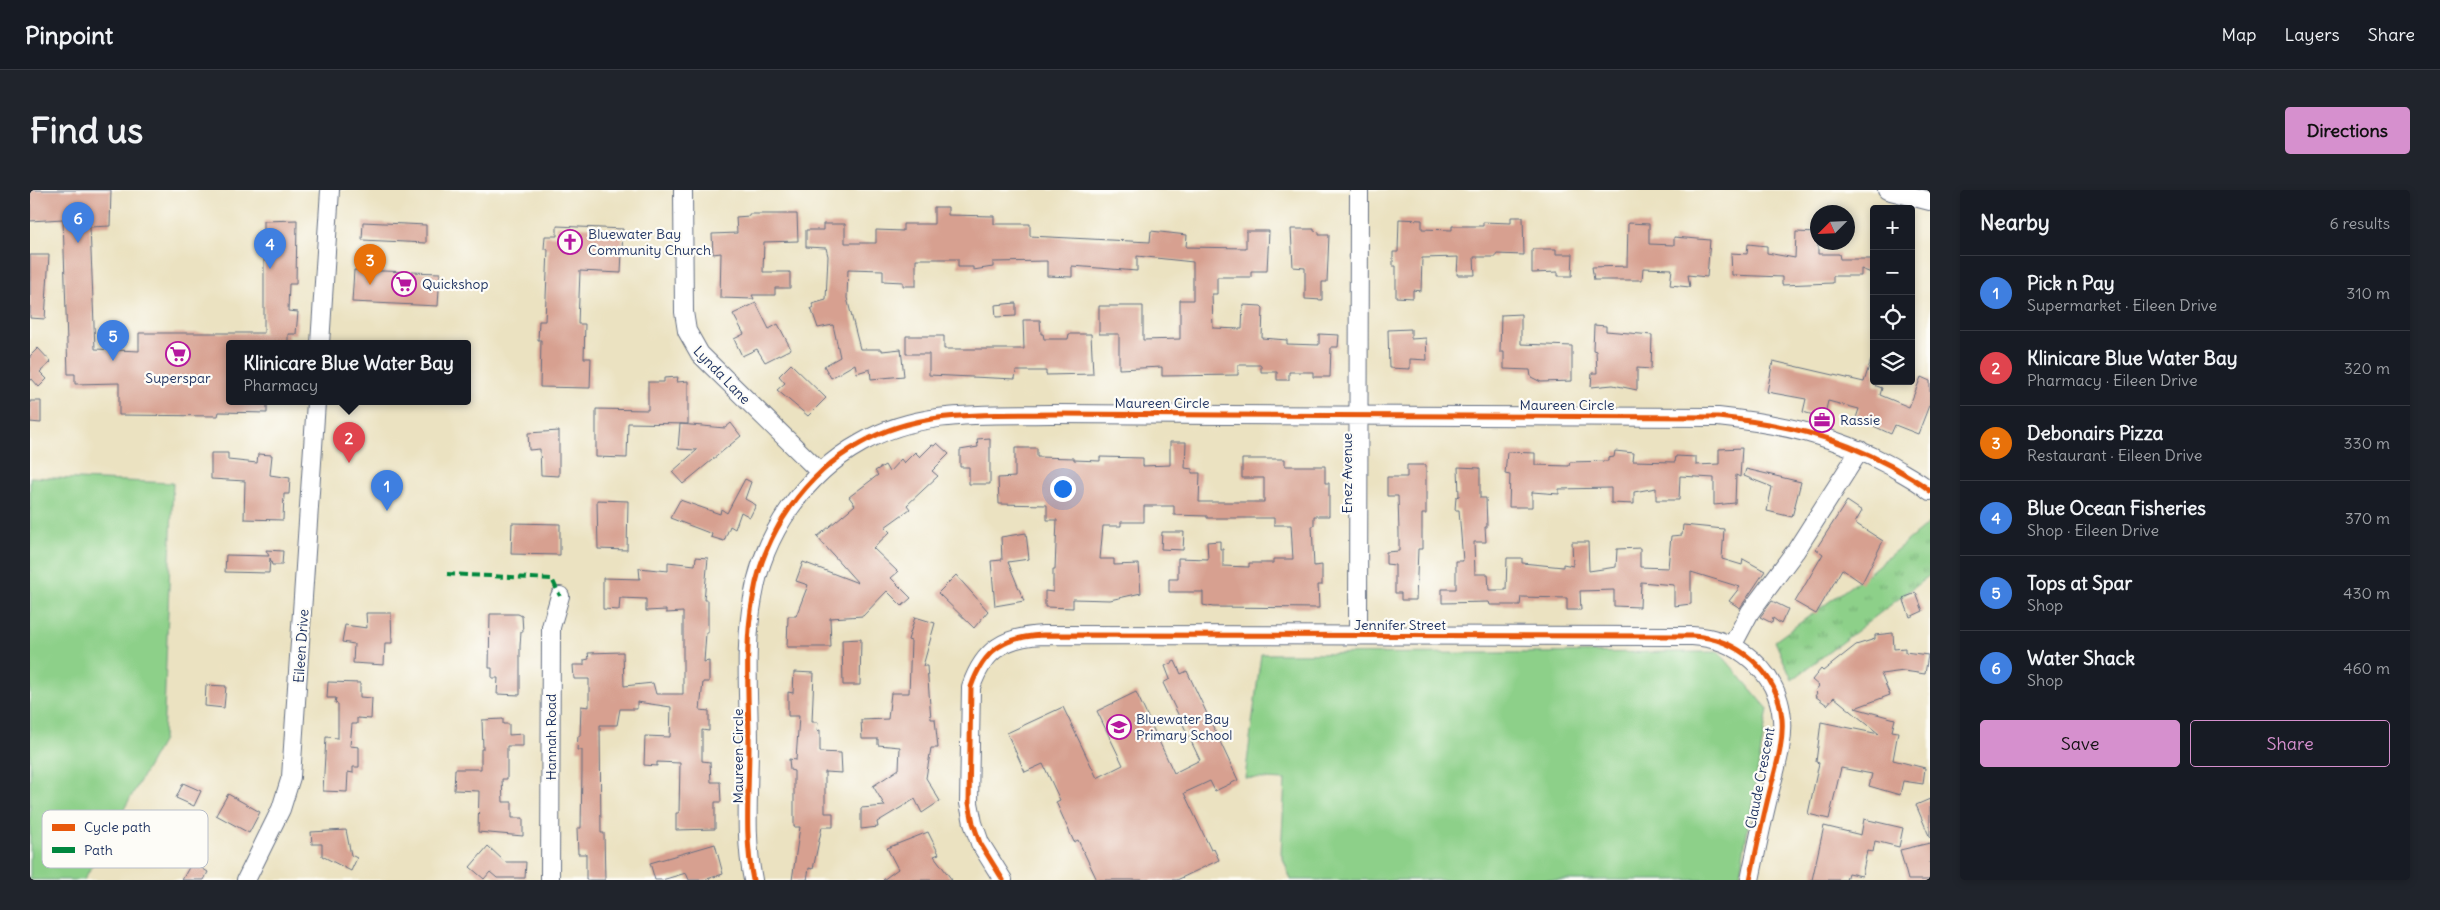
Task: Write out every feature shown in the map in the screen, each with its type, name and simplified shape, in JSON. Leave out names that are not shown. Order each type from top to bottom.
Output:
[{"type":"street","points":[[320,340],[330,190]]},
{"type":"street","name":"Lynda Lane","points":[[683,190],[684,312],[692,344],[712,367],[820,472]]},
{"type":"street","name":"Enez Avenue","points":[[1358,636],[1359,190]]},
{"type":"street","points":[[1887,190],[1930,201]]},
{"type":"street","name":"Eileen Drive","points":[[246,880],[281,809],[291,777],[296,740],[316,405]]},
{"type":"street","name":"Maureen Circle","points":[[753,880],[749,828],[750,643],[752,598],[763,562],[788,510],[820,472],[863,441],[914,422],[950,416],[1718,417],[1770,423],[1834,439],[1860,450],[1903,473],[1930,491]]},
{"type":"street","points":[[1732,646],[1750,612],[1795,552],[1860,450]]},
{"type":"street","name":"Hannah Road","points":[[550,880],[551,627],[560,596]]},
{"type":"street","name":"Jennifer Street","points":[[1003,880],[980,843],[973,824],[969,803],[971,687],[977,671],[987,656],[1009,640],[1044,634],[1702,636],[1732,646],[1751,658]]},
{"type":"street","name":"Claude Crescent","points":[[1750,880],[1780,748],[1782,718],[1773,686],[1751,658]]},
{"type":"green space","points":[[30,477],[173,483],[163,740],[124,810],[42,810],[42,868],[91,868],[84,880],[30,880]]},
{"type":"green space","points":[[1930,522],[1930,575],[1792,680],[1775,641],[1870,572]]},
{"type":"green space","points":[[1719,652],[1768,709],[1739,880],[1291,880],[1281,853],[1285,780],[1245,778],[1261,654]]},
{"type":"building","points":[[30,190],[111,190],[110,226],[90,227],[95,349],[139,351],[139,333],[264,333],[264,221],[297,220],[296,284],[289,284],[288,311],[298,312],[296,334],[288,334],[288,340],[226,340],[226,405],[267,405],[267,413],[219,412],[218,416],[119,415],[119,383],[75,384],[75,374],[68,374],[63,219],[30,221]]},
{"type":"building","points":[[934,207],[948,207],[948,215],[994,216],[994,224],[1030,224],[1030,236],[1150,242],[1151,231],[1187,235],[1186,247],[1246,248],[1246,231],[1269,231],[1267,271],[1251,271],[1251,277],[1217,277],[1217,294],[1212,294],[1213,328],[1242,329],[1243,305],[1261,306],[1263,308],[1262,338],[1287,340],[1287,344],[1319,345],[1319,334],[1339,335],[1338,347],[1331,347],[1330,377],[1313,377],[1313,372],[1289,372],[1289,380],[1277,380],[1277,372],[1261,372],[1261,365],[1238,365],[1238,375],[1162,376],[1162,367],[1119,369],[1119,334],[1099,334],[1099,306],[1143,306],[1143,340],[1180,339],[1180,300],[1193,300],[1193,262],[1137,256],[1137,271],[1072,266],[1072,277],[1047,276],[1047,261],[993,262],[993,267],[973,270],[973,267],[958,267],[958,259],[916,259],[916,286],[903,286],[903,282],[883,281],[883,270],[848,269],[847,298],[860,349],[882,349],[882,351],[901,349],[904,376],[871,379],[870,369],[857,373],[855,364],[831,378],[824,366],[840,357],[833,325],[818,328],[811,308],[814,308],[812,304],[826,300],[828,256],[826,248],[806,247],[806,230],[823,230],[823,224],[845,224],[845,243],[876,243],[876,230],[903,231],[903,224],[934,224]]},
{"type":"building","points":[[749,214],[797,214],[798,241],[764,242],[763,272],[790,272],[790,288],[775,288],[775,295],[752,295],[754,299],[720,298],[721,253],[713,254],[712,234],[737,233],[736,217],[749,216]]},
{"type":"building","points":[[1511,217],[1523,217],[1524,255],[1496,254],[1496,257],[1474,257],[1475,275],[1457,275],[1458,257],[1422,258],[1421,291],[1413,290],[1413,298],[1396,297],[1396,266],[1393,266],[1393,252],[1398,252],[1399,219],[1422,220],[1422,229],[1452,230],[1452,226],[1483,226],[1483,222],[1511,223]]},
{"type":"building","points":[[363,222],[426,225],[426,243],[362,240]]},
{"type":"building","points":[[1628,223],[1649,224],[1649,244],[1674,245],[1674,237],[1710,240],[1707,277],[1688,275],[1690,287],[1670,285],[1672,269],[1643,268],[1642,280],[1594,280],[1592,267],[1627,266]]},
{"type":"building","points":[[557,226],[623,229],[621,273],[580,271],[578,324],[585,324],[584,358],[591,358],[590,388],[540,387],[541,340],[538,340],[539,321],[545,321],[548,249],[544,249],[545,236],[557,236]]},
{"type":"building","points":[[1291,229],[1314,229],[1314,231],[1319,232],[1319,235],[1329,235],[1327,282],[1322,282],[1322,300],[1305,299],[1305,268],[1293,267]]},
{"type":"building","points":[[1796,232],[1810,233],[1810,250],[1818,250],[1818,254],[1839,254],[1840,259],[1870,259],[1870,272],[1861,269],[1861,276],[1833,276],[1833,283],[1782,285],[1782,277],[1732,275],[1731,253],[1747,254],[1748,244],[1767,246],[1767,253],[1795,258]]},
{"type":"building","points":[[1532,249],[1556,249],[1556,254],[1573,254],[1572,276],[1558,276],[1558,272],[1532,273]]},
{"type":"building","points":[[30,255],[49,255],[45,319],[30,318]]},
{"type":"building","points":[[354,270],[440,273],[438,306],[352,302]]},
{"type":"building","points":[[756,303],[769,329],[778,324],[791,349],[765,362],[757,349],[742,356],[734,339],[744,334],[733,314]]},
{"type":"building","points":[[1016,303],[1016,316],[996,317],[995,305]]},
{"type":"building","points":[[1521,314],[1521,344],[1572,346],[1572,381],[1541,382],[1531,377],[1530,370],[1504,369],[1504,352],[1500,352],[1501,315]]},
{"type":"building","points":[[1023,320],[1040,320],[1041,334],[1043,334],[1044,339],[1068,339],[1069,334],[1091,334],[1093,374],[1046,375],[1046,371],[1016,371],[1015,379],[929,375],[929,354],[906,354],[906,336],[944,336],[944,349],[1024,349]]},
{"type":"building","points":[[1594,325],[1606,326],[1606,331],[1652,335],[1651,369],[1637,368],[1637,390],[1613,385],[1591,387],[1592,373],[1597,373],[1596,351],[1593,350]]},
{"type":"building","points":[[1411,329],[1411,339],[1426,338],[1427,360],[1410,359],[1410,369],[1389,368],[1388,330]]},
{"type":"building","points":[[38,348],[51,362],[40,372],[47,379],[39,387],[32,379],[30,381],[30,356]]},
{"type":"building","points":[[1773,361],[1864,382],[1870,363],[1870,385],[1882,388],[1880,395],[1909,407],[1921,377],[1930,381],[1930,403],[1918,434],[1895,425],[1891,434],[1856,418],[1859,409],[1828,401],[1824,418],[1803,412],[1806,399],[1767,392]]},
{"type":"building","points":[[791,364],[826,398],[808,416],[777,390],[785,383],[779,376]]},
{"type":"building","points":[[678,377],[677,382],[688,381],[688,424],[628,423],[627,458],[596,457],[596,409],[648,410],[648,382],[664,382],[664,378]]},
{"type":"building","points":[[30,401],[41,401],[41,423],[30,422]]},
{"type":"building","points":[[731,423],[741,436],[683,484],[672,472],[697,450],[678,449],[680,424],[725,428]]},
{"type":"building","points":[[559,431],[559,476],[541,475],[540,449],[529,450],[528,433]]},
{"type":"building","points":[[990,438],[990,484],[969,484],[969,467],[960,467],[960,450],[978,447],[977,439]]},
{"type":"building","points":[[1170,442],[1186,442],[1185,468],[1192,469],[1192,473],[1200,473],[1199,502],[1264,502],[1264,478],[1242,478],[1242,459],[1285,459],[1285,466],[1325,466],[1325,483],[1329,483],[1329,516],[1314,516],[1314,526],[1312,526],[1314,566],[1322,565],[1322,585],[1318,585],[1319,608],[1213,607],[1203,605],[1203,592],[1169,592],[1169,579],[1178,579],[1178,558],[1208,559],[1207,542],[1220,541],[1220,549],[1223,549],[1223,566],[1249,567],[1249,563],[1273,563],[1273,559],[1293,559],[1291,525],[1274,525],[1274,518],[1207,518],[1207,516],[1174,515],[1174,506],[1144,506],[1144,522],[1121,522],[1121,526],[1103,526],[1100,559],[1114,559],[1114,565],[1139,564],[1141,593],[1110,600],[1073,599],[1073,608],[1045,607],[1045,591],[1053,592],[1057,520],[1047,520],[1047,505],[999,504],[998,478],[1015,477],[1015,448],[1037,448],[1037,457],[1100,461],[1100,457],[1143,458],[1143,466],[1170,465]]},
{"type":"building","points":[[937,443],[949,454],[932,471],[938,476],[907,505],[910,509],[885,527],[890,532],[873,548],[898,572],[891,578],[911,598],[902,606],[887,591],[863,616],[830,618],[831,647],[787,647],[788,616],[796,616],[808,585],[796,581],[803,562],[858,583],[817,537],[855,505],[849,497],[878,475],[875,471],[885,465],[889,472],[901,459],[904,463],[915,452],[920,457],[932,445],[934,446]]},
{"type":"building","points":[[1742,448],[1740,477],[1736,475],[1735,503],[1714,505],[1714,478],[1680,476],[1679,500],[1656,500],[1656,488],[1634,492],[1634,504],[1611,503],[1611,488],[1559,489],[1559,494],[1532,492],[1532,507],[1509,507],[1510,475],[1505,474],[1507,452],[1535,453],[1535,465],[1569,466],[1570,462],[1608,461],[1608,458],[1614,457],[1615,451],[1634,453],[1633,461],[1675,462],[1676,456],[1696,457],[1696,465],[1719,464],[1719,449]]},
{"type":"building","points":[[211,453],[228,453],[228,460],[257,463],[258,454],[272,455],[270,475],[290,478],[289,494],[284,494],[283,520],[244,519],[245,481],[211,479]]},
{"type":"building","points":[[1407,465],[1426,465],[1426,514],[1422,514],[1422,549],[1418,549],[1416,600],[1401,600],[1401,593],[1395,593],[1395,565],[1386,564],[1386,552],[1399,551],[1398,496],[1387,496],[1387,477],[1407,477]]},
{"type":"building","points":[[1458,467],[1480,468],[1480,498],[1486,498],[1487,527],[1485,527],[1486,542],[1474,542],[1475,574],[1488,574],[1489,590],[1506,590],[1507,558],[1522,558],[1522,563],[1563,567],[1563,564],[1573,566],[1572,542],[1588,542],[1589,571],[1616,567],[1617,549],[1640,548],[1640,567],[1668,568],[1671,536],[1682,535],[1683,525],[1724,529],[1722,559],[1742,565],[1743,559],[1765,571],[1740,608],[1729,601],[1740,587],[1691,572],[1691,604],[1674,606],[1674,585],[1641,582],[1640,607],[1614,606],[1614,590],[1580,591],[1581,610],[1567,610],[1567,598],[1521,597],[1520,605],[1490,605],[1489,602],[1442,603],[1442,589],[1456,589],[1456,561],[1463,561],[1459,510],[1455,510],[1456,497],[1459,496]]},
{"type":"building","points":[[1746,469],[1801,482],[1792,517],[1767,511],[1772,487],[1744,476]]},
{"type":"building","points":[[745,479],[751,482],[745,499],[756,505],[750,517],[741,512],[735,529],[730,526],[724,541],[711,537],[712,534],[670,518],[680,500],[720,514],[721,509],[727,513]]},
{"type":"building","points":[[597,500],[628,501],[627,550],[598,549]]},
{"type":"building","points":[[1847,501],[1862,511],[1855,523],[1883,541],[1862,583],[1842,569],[1816,614],[1795,602],[1823,554],[1816,549]]},
{"type":"building","points":[[512,523],[560,524],[560,555],[511,554]]},
{"type":"building","points":[[1162,532],[1184,532],[1183,550],[1161,549]]},
{"type":"building","points":[[1026,533],[1029,559],[1008,562],[1024,601],[995,606],[991,561],[1002,560],[1001,537]]},
{"type":"building","points":[[266,550],[283,551],[282,565],[272,565],[270,558],[269,573],[225,572],[226,555],[269,556]]},
{"type":"building","points":[[696,557],[708,558],[704,600],[708,600],[708,633],[706,633],[704,662],[709,661],[709,682],[703,682],[700,710],[709,711],[709,731],[702,730],[702,761],[710,762],[711,782],[720,782],[721,802],[715,802],[715,829],[676,830],[676,813],[679,813],[680,763],[657,762],[657,766],[644,765],[645,736],[670,737],[671,707],[637,702],[637,709],[620,709],[617,725],[600,725],[601,833],[604,833],[605,880],[586,880],[586,854],[578,854],[577,828],[581,828],[582,750],[577,750],[578,736],[580,736],[581,706],[589,707],[589,679],[574,679],[573,665],[584,665],[584,660],[589,659],[588,653],[623,652],[624,686],[653,683],[656,694],[683,694],[683,612],[666,613],[666,610],[646,611],[646,599],[620,598],[619,610],[603,609],[603,578],[640,579],[639,568],[668,571],[668,562],[695,565]]},
{"type":"building","points":[[956,575],[988,611],[974,628],[938,593]]},
{"type":"building","points":[[1916,593],[1923,611],[1910,617],[1903,598]]},
{"type":"building","points":[[1772,601],[1788,609],[1781,624],[1773,618],[1772,623],[1760,617]]},
{"type":"building","points":[[366,613],[391,613],[392,643],[385,643],[384,665],[353,663],[354,644],[342,642],[345,625],[367,628]]},
{"type":"building","points":[[490,614],[518,614],[522,616],[520,695],[497,694],[498,678],[492,678],[492,668],[489,668]]},
{"type":"building","points":[[915,617],[935,623],[923,666],[927,666],[931,719],[935,719],[938,748],[931,748],[926,778],[940,801],[922,813],[915,799],[877,822],[878,827],[861,829],[861,808],[885,806],[873,786],[899,769],[900,747],[878,745],[878,739],[862,739],[861,720],[888,719],[891,693],[909,693],[911,641],[908,640]]},
{"type":"building","points":[[1893,633],[1894,649],[1905,648],[1905,652],[1928,655],[1925,674],[1904,671],[1881,674],[1890,695],[1855,708],[1895,719],[1892,731],[1898,732],[1893,760],[1925,768],[1923,784],[1903,781],[1900,795],[1869,786],[1872,774],[1841,768],[1829,819],[1808,814],[1819,763],[1816,762],[1821,722],[1879,734],[1834,697],[1827,705],[1815,696],[1817,693],[1815,691],[1819,686],[1812,680],[1821,669],[1823,671],[1856,645],[1875,639],[1875,635]]},
{"type":"building","points":[[861,639],[860,685],[843,685],[842,640]]},
{"type":"building","points":[[1175,661],[1181,674],[1187,671],[1238,780],[1215,791],[1210,781],[1184,793],[1211,850],[1214,849],[1219,860],[1177,880],[1097,880],[1078,840],[1074,842],[1056,802],[1060,800],[1043,764],[1025,772],[1007,733],[1063,707],[1097,778],[1123,765],[1097,711],[1136,692],[1174,773],[1200,760],[1163,683],[1170,679],[1165,666]]},
{"type":"building","points":[[794,672],[814,673],[812,722],[818,722],[817,731],[820,730],[820,752],[841,753],[842,773],[825,772],[825,813],[833,813],[833,827],[822,827],[813,869],[809,868],[807,880],[792,880],[800,827],[794,827],[794,771],[790,770],[789,759],[796,760],[799,716],[788,716],[788,692],[793,693]]},
{"type":"building","points":[[328,682],[360,683],[360,697],[372,698],[371,719],[357,718],[357,724],[352,724],[350,746],[359,747],[359,767],[353,767],[353,773],[348,772],[347,792],[323,791],[326,737],[338,738],[338,704],[335,703],[336,698],[327,698]]},
{"type":"building","points":[[206,685],[226,686],[224,708],[205,706]]},
{"type":"building","points":[[503,719],[503,724],[509,724],[509,735],[523,734],[523,746],[507,746],[507,779],[502,779],[503,802],[512,802],[512,818],[523,818],[523,836],[478,832],[479,791],[454,790],[455,769],[481,769],[481,749],[483,749],[482,720]]},
{"type":"building","points":[[183,783],[201,791],[194,806],[176,798]]},
{"type":"building","points":[[228,794],[260,812],[249,833],[216,815]]},
{"type":"building","points":[[1930,799],[1930,838],[1916,805]]},
{"type":"building","points":[[1864,819],[1903,828],[1899,847],[1875,841],[1873,852],[1867,851],[1862,876],[1848,873],[1846,880],[1812,880],[1824,826],[1861,835]]},
{"type":"building","points":[[346,830],[351,855],[357,858],[351,871],[322,856],[322,844],[312,844],[311,832]]},
{"type":"building","points":[[928,832],[939,854],[934,856],[952,880],[883,880],[898,869],[887,848]]},
{"type":"building","points":[[1930,843],[1930,880],[1908,880],[1900,850]]},
{"type":"building","points":[[715,844],[723,874],[704,880],[689,880],[686,873],[662,880],[655,880],[650,863]]},
{"type":"building","points":[[488,846],[505,862],[526,862],[525,878],[497,878],[490,872],[484,879],[470,867]]},
{"type":"building","points":[[189,868],[202,868],[208,872],[204,880],[182,880]]},
{"type":"marked path","points":[[447,574],[552,579],[560,596]]},
{"type":"cycle path","points":[[753,880],[748,830],[748,653],[750,616],[758,574],[766,551],[790,508],[822,471],[861,443],[883,432],[907,424],[954,416],[1003,414],[1718,417],[1786,427],[1849,446],[1891,466],[1930,491]]},
{"type":"cycle path","points":[[1003,880],[980,843],[969,803],[971,687],[976,674],[989,654],[1007,642],[1043,635],[1692,636],[1709,638],[1724,643],[1739,650],[1764,672],[1773,686],[1779,702],[1782,719],[1779,757],[1750,880]]},
{"type":"place","name":"Bluewater Bay Community Church","points":[[570,242]]},
{"type":"place","name":"Water Shack","points":[[78,243]]},
{"type":"place","name":"Blue Ocean Fisheries","points":[[270,269]]},
{"type":"place","name":"Quickshop","points":[[404,284]]},
{"type":"place","name":"Debonairs Pizza","points":[[370,285]]},
{"type":"place","name":"Superspar","points":[[178,354]]},
{"type":"place","name":"Tops at Spar","points":[[113,361]]},
{"type":"place","name":"Rassie","points":[[1822,420]]},
{"type":"place","name":"Klinicare Blue Water Bay","points":[[349,463]]},
{"type":"place","name":"Pick n Pay","points":[[387,511]]},
{"type":"place","name":"Bluewater Bay Primary School","points":[[1119,727]]}]
